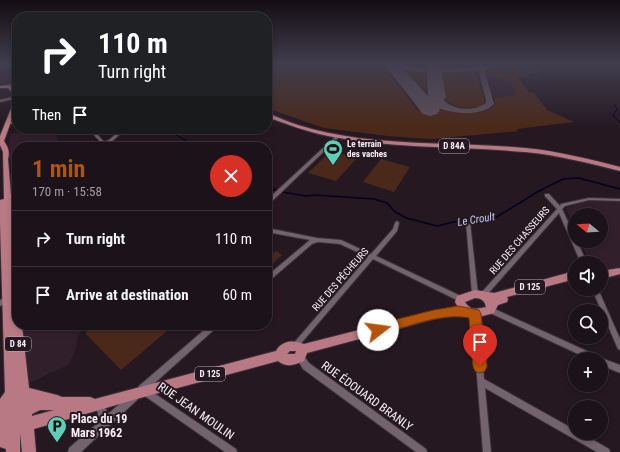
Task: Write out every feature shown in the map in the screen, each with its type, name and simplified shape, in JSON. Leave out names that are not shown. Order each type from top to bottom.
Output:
[{"type":"main road","points":[[0,86],[5,85]]},
{"type":"main road","points":[[0,86],[9,88],[12,92]]},
{"type":"main road","name":"D 84","points":[[10,299],[6,155],[1,141],[12,112]]},
{"type":"main road","name":"D 84A","points":[[272,117],[324,133],[354,139]]},
{"type":"main road","name":"D 84","points":[[8,123],[12,120]]},
{"type":"main road","name":"D 84A","points":[[324,133],[336,138],[405,144],[512,149],[554,154],[620,169]]},
{"type":"main road","name":"D 84A","points":[[554,154],[620,173]]},
{"type":"main road","name":"D 84","points":[[0,163],[1,215],[12,326]]},
{"type":"main road","points":[[608,269],[620,267]]},
{"type":"main road","points":[[608,274],[620,272]]},
{"type":"main road","name":"D 125","points":[[481,295],[494,297],[568,280]]},
{"type":"main road","name":"D 125","points":[[491,308],[493,303],[497,300],[568,280]]},
{"type":"main road","points":[[299,351],[434,315],[456,307],[460,301],[481,295],[490,301],[491,308],[472,313],[458,311],[434,315]]},
{"type":"main road","points":[[460,301],[463,308],[472,313]]},
{"type":"main road","name":"D 84","points":[[12,330],[17,393],[12,411],[20,426],[29,452]]},
{"type":"main road","name":"D 125","points":[[0,432],[142,391],[280,355],[288,361],[299,351]]},
{"type":"main road","points":[[17,393],[64,403]]},
{"type":"main road","name":"D 125","points":[[0,419],[12,411],[40,404],[99,404]]},
{"type":"main road","name":"D 84","points":[[8,445],[20,426]]},
{"type":"street","points":[[0,101],[12,99]]},
{"type":"street","points":[[8,123],[12,123]]},
{"type":"street","points":[[95,134],[102,142]]},
{"type":"street","points":[[106,142],[118,134]]},
{"type":"street","points":[[272,198],[326,149],[336,138]]},
{"type":"street","points":[[547,196],[559,208],[581,256]]},
{"type":"street","name":"RUE DES CHASSEURS","points":[[481,295],[563,205],[589,199],[620,200]]},
{"type":"street","points":[[468,222],[481,295]]},
{"type":"street","name":"RUE DES PÊCHEURS","points":[[299,351],[372,256],[395,230],[397,223]]},
{"type":"street","points":[[272,231],[317,240],[341,242],[372,256],[460,301]]},
{"type":"street","points":[[272,275],[310,242],[317,240]]},
{"type":"street","points":[[598,296],[620,347]]},
{"type":"street","points":[[491,308],[582,352]]},
{"type":"street","points":[[472,313],[481,381],[487,452]]},
{"type":"street","points":[[74,452],[209,330]]},
{"type":"street","name":"RUE ÉDOUARD BRANLY","points":[[299,351],[306,366],[423,452]]},
{"type":"street","points":[[608,364],[620,369]]},
{"type":"street","points":[[481,381],[606,452]]},
{"type":"street","name":"RUE JEAN MOULIN","points":[[142,391],[233,452]]},
{"type":"street","points":[[99,404],[103,412],[103,425]]},
{"type":"shaded area","points":[[272,85],[524,85],[529,92],[534,93],[547,110],[574,122],[516,129],[518,131],[432,139],[388,136],[324,128],[272,110]]},
{"type":"shaded area","points":[[272,85],[398,85],[417,110],[476,113],[489,110],[494,106],[495,98],[516,95],[512,85],[524,85],[529,92],[534,93],[547,110],[574,122],[516,129],[518,131],[432,139],[388,136],[324,128],[272,110]]},
{"type":"shaded area","points":[[420,85],[427,85],[427,90],[424,90]]},
{"type":"shaded area","points":[[443,85],[480,85],[485,103],[481,106],[464,108],[453,105],[445,98]]},
{"type":"shaded area","points":[[11,133],[56,134],[58,142],[12,142],[12,160],[8,161]]},
{"type":"shaded area","name":"Le terrain des vaches","points":[[331,151],[357,158],[336,181],[308,173]]},
{"type":"shaded area","points":[[381,159],[410,167],[394,192],[363,182]]},
{"type":"shaded area","points":[[589,201],[620,201],[620,277],[608,279],[608,256],[587,256],[583,248],[608,248],[608,208],[568,208],[568,213],[566,208]]},
{"type":"shaded area","points":[[276,251],[282,255],[272,264],[272,254]]},
{"type":"shaded area","points":[[82,330],[78,337],[75,351],[68,365],[27,384],[24,331]]},
{"type":"shaded area","points":[[89,330],[168,330],[121,370],[85,333]]},
{"type":"waterway","points":[[614,104],[617,109],[613,115],[620,123]]},
{"type":"waterway","name":"Le Croult","points":[[175,134],[188,142]]},
{"type":"waterway","name":"Le Croult","points":[[282,192],[306,196],[315,195],[374,199],[387,203],[394,211],[406,218],[437,226],[466,219],[495,218],[539,191],[563,179],[579,178],[620,189]]},
{"type":"waterway","name":"Le Croult","points":[[272,189],[278,191]]},
{"type":"taxiway","points":[[437,97],[439,103],[445,107],[461,111],[478,110],[490,104],[486,85]]},
{"type":"taxiway","points":[[417,95],[429,102],[445,108]]},
{"type":"runway","points":[[409,85],[430,110]]},
{"type":"runway","points":[[436,85],[437,97]]},
{"type":"place","name":"Le terrain des vaches","points":[[333,166]]},
{"type":"place","name":"Place du 19 Mars 1962","points":[[57,443]]},
{"type":"route","points":[[378,330],[434,315],[458,311],[466,311],[475,314],[480,366]]}]
